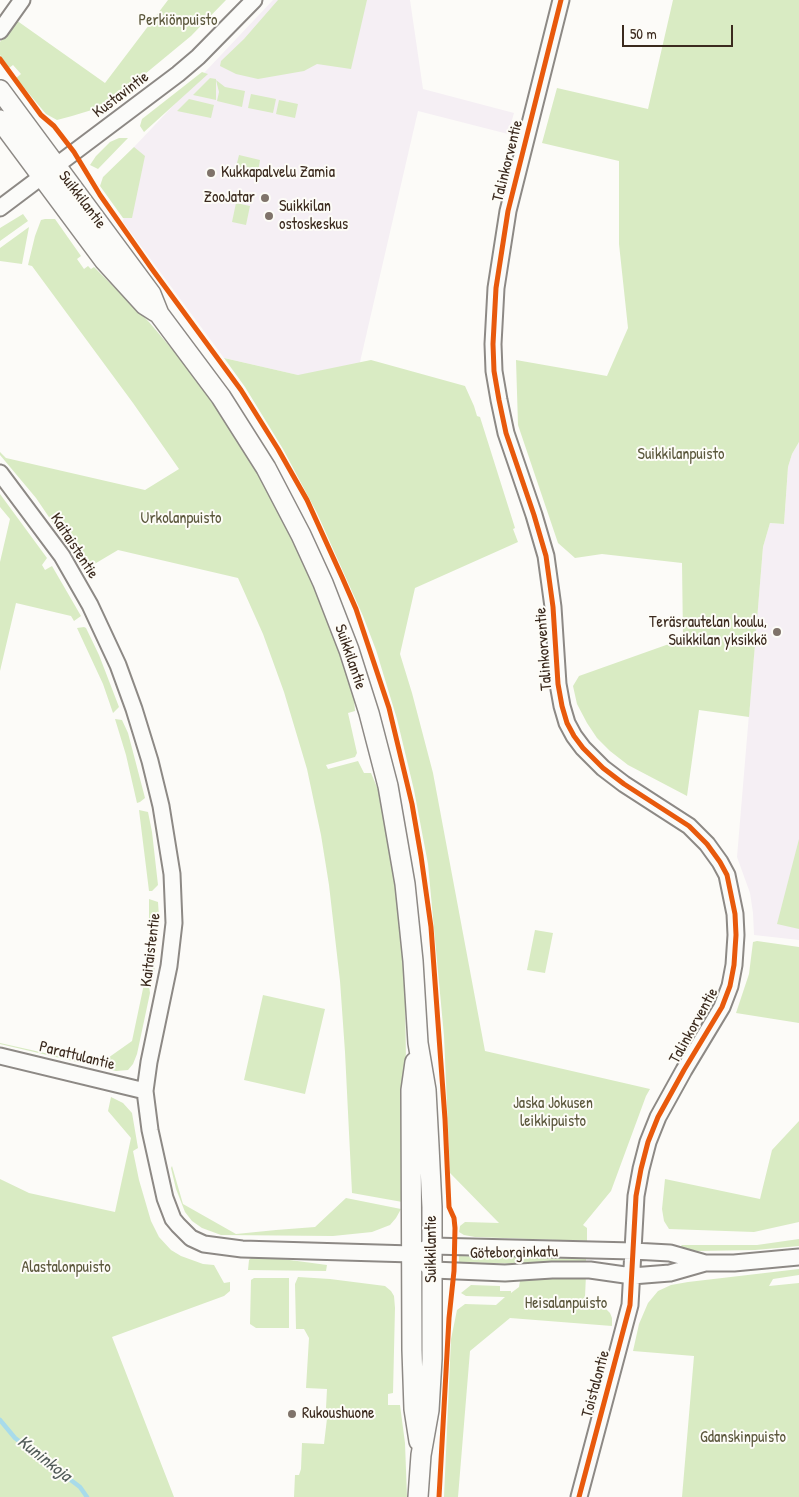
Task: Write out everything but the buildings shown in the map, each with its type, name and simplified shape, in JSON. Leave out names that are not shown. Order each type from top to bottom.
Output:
[{"type":"main road","name":"Suikkilantie","points":[[0,90],[104,260],[145,305],[159,314],[221,397],[266,468],[297,527],[319,575],[349,650],[378,744],[400,845],[414,961],[418,1043],[426,1090],[432,1207],[432,1340],[429,1410],[421,1456],[418,1497]]},
{"type":"main road","name":"Suikkilantie","points":[[0,120],[49,171]]},
{"type":"main road","name":"Suikkilantie","points":[[418,1043],[411,1090],[412,1254],[414,1409],[421,1456]]},
{"type":"street","points":[[0,30],[22,0]]},
{"type":"street","name":"Kustavintie","points":[[0,208],[178,74],[198,57],[254,0]]},
{"type":"street","name":"Talinkorventie","points":[[561,0],[508,211],[496,288],[492,344],[499,400],[506,433],[546,556],[553,608],[558,684],[567,723],[583,748],[603,768],[624,784],[689,826],[707,844],[720,862],[726,876],[735,914],[734,965],[730,986],[722,1008],[658,1117],[648,1142],[636,1196],[632,1276]]},
{"type":"street","name":"Kaitaistentie","points":[[0,473],[62,556],[90,605],[128,691],[150,761],[161,806],[172,874],[174,923],[170,966],[149,1062],[145,1091],[150,1130],[164,1198],[173,1219],[191,1238],[215,1246],[242,1249],[412,1254]]},
{"type":"street","name":"Parattulantie","points":[[0,1056],[145,1091]]},
{"type":"street","name":"Göteborginkatu","points":[[412,1254],[432,1246],[670,1253],[705,1263],[734,1263],[799,1257]]},
{"type":"street","points":[[412,1254],[433,1270]]},
{"type":"street","name":"Göteborginkatu","points":[[433,1270],[505,1273],[590,1270],[632,1276],[670,1273],[705,1263]]},
{"type":"street","name":"Toistalontie","points":[[579,1497],[630,1305],[632,1276]]},
{"type":"shaded area","points":[[273,0],[410,0],[423,89],[514,113],[508,134],[418,111],[354,388],[224,358],[123,222],[134,147]]},
{"type":"shaded area","name":"Teräsrautelan koulu, Suikkilan yksikkö","points":[[799,442],[799,940],[754,935],[750,893],[737,857],[763,547],[770,523],[784,524],[788,467],[792,454]]},
{"type":"green space","name":"Perkiönpuisto","points":[[168,0],[226,0],[191,36],[145,74],[95,109],[57,120],[46,114],[16,78],[21,74],[13,65],[9,68],[0,55],[0,42],[16,20],[105,83]]},
{"type":"green space","points":[[278,0],[367,0],[351,69],[317,64],[304,71],[258,79],[236,74],[220,66],[221,61],[244,39]]},
{"type":"green space","name":"Suikkilanpuisto","points":[[673,0],[799,0],[799,442],[792,454],[788,467],[784,524],[770,523],[763,547],[749,717],[699,710],[687,796],[628,765],[610,751],[597,738],[587,723],[577,704],[573,686],[579,676],[683,639],[682,563],[602,554],[575,558],[558,543],[518,425],[516,360],[607,376],[628,328],[619,244],[619,161],[542,143],[557,88],[648,109]]},
{"type":"green space","points":[[202,72],[208,74],[144,132],[140,126],[142,119]]},
{"type":"green space","points":[[210,78],[216,79],[216,100],[193,95]]},
{"type":"green space","points":[[216,80],[225,87],[245,91],[242,107],[217,101],[219,92]]},
{"type":"green space","points":[[251,94],[276,99],[273,113],[248,108]]},
{"type":"green space","points":[[189,99],[214,105],[211,118],[177,111]]},
{"type":"green space","points":[[279,100],[298,104],[295,118],[276,114]]},
{"type":"green space","points":[[119,138],[128,138],[98,169],[90,165],[110,142]]},
{"type":"green space","points":[[134,147],[145,156],[132,218],[123,218],[100,186],[103,177]]},
{"type":"green space","points":[[239,155],[260,160],[258,172],[236,167]]},
{"type":"green space","points":[[236,203],[250,206],[246,225],[232,222]]},
{"type":"green space","points":[[23,214],[28,221],[0,241],[0,228]]},
{"type":"green space","name":"Urkolanpuisto","points":[[55,219],[81,256],[77,259],[84,269],[88,266],[91,269],[94,267],[149,322],[188,368],[225,419],[262,480],[288,529],[321,600],[336,640],[351,683],[354,698],[355,711],[348,713],[357,753],[355,757],[326,765],[328,769],[358,761],[364,773],[371,773],[382,799],[398,897],[405,992],[408,1203],[352,1193],[340,981],[321,835],[307,769],[284,692],[263,634],[238,578],[118,550],[86,569],[87,573],[36,498],[0,455],[0,452],[6,458],[145,490],[179,469],[32,266],[28,265],[35,236],[41,220]]},
{"type":"green space","points":[[29,227],[22,264],[0,261],[0,248]]},
{"type":"green space","name":"Jaska Jokusen leikkipuisto","points":[[224,358],[298,375],[371,360],[465,386],[477,416],[480,417],[518,542],[415,588],[400,654],[433,773],[485,1051],[650,1089],[611,1191],[583,1225],[587,1228],[587,1241],[475,1237],[459,1232],[460,1226],[465,1222],[499,1223],[450,1173],[444,1036],[428,864],[414,790],[397,719],[376,650],[363,616],[317,513],[283,449],[245,387]]},
{"type":"green space","points":[[0,494],[47,558],[42,565],[45,570],[52,566],[81,616],[74,621],[71,616],[16,603],[0,671],[0,562],[10,519],[0,507]]},
{"type":"green space","points":[[84,627],[99,655],[119,707],[113,713],[103,684],[77,628]]},
{"type":"green space","points":[[115,719],[122,720],[128,733],[144,794],[145,798],[137,803],[126,755]]},
{"type":"green space","points":[[139,810],[148,812],[152,832],[158,885],[152,891],[149,891]]},
{"type":"green space","points":[[799,839],[799,929],[777,924]]},
{"type":"green space","points":[[149,899],[158,902],[159,917],[154,974],[145,977],[149,941]]},
{"type":"green space","points":[[535,930],[553,933],[545,973],[527,970]]},
{"type":"green space","points":[[753,942],[799,947],[799,1023],[736,1013],[749,974]]},
{"type":"green space","points":[[144,984],[149,986],[150,993],[137,1054],[128,1070],[116,1071],[0,1044],[98,1065],[132,1041]]},
{"type":"green space","points":[[263,995],[325,1009],[305,1094],[244,1080]]},
{"type":"green space","name":"Alastalonpuisto","points":[[111,1097],[123,1103],[132,1113],[138,1148],[133,1151],[139,1180],[151,1221],[159,1237],[171,1250],[181,1256],[203,1264],[214,1265],[224,1283],[230,1282],[230,1291],[224,1296],[112,1337],[174,1497],[0,1497],[0,1179],[29,1193],[115,1212],[131,1138],[108,1111]]},
{"type":"green space","points":[[799,1121],[799,1222],[754,1232],[669,1229],[664,1221],[662,1209],[665,1179],[760,1199],[772,1150]]},
{"type":"green space","points":[[172,1166],[183,1204],[236,1234],[315,1227],[346,1198],[401,1209],[390,1225],[372,1232],[333,1236],[221,1235],[202,1228],[192,1221],[185,1212],[176,1189]]},
{"type":"green space","points":[[799,1239],[799,1246],[755,1250],[698,1251],[679,1248],[682,1245],[757,1245]]},
{"type":"green space","points":[[459,1256],[586,1259],[586,1266],[459,1262]]},
{"type":"green space","points":[[251,1258],[275,1258],[327,1265],[326,1271],[248,1270]]},
{"type":"green space","name":"Gdanskinpuisto","points":[[799,1269],[799,1275],[773,1279],[769,1286],[799,1283],[799,1497],[682,1497],[694,1356],[633,1351],[639,1324],[648,1303],[658,1291],[671,1285]]},
{"type":"green space","name":"Heisalanpuisto","points":[[552,1275],[586,1275],[585,1297],[594,1307],[606,1309],[610,1313],[612,1326],[510,1318],[470,1351],[458,1497],[444,1497],[451,1339],[457,1310],[465,1304],[496,1305],[505,1297],[466,1296],[461,1293],[471,1285],[500,1286],[500,1291],[511,1291],[511,1293],[519,1287],[520,1281]]},
{"type":"green space","points":[[298,1277],[385,1286],[394,1296],[393,1393],[388,1394],[388,1405],[400,1405],[405,1443],[407,1497],[294,1497],[295,1475],[299,1475],[301,1469],[302,1443],[324,1444],[328,1410],[326,1408],[327,1389],[306,1388],[309,1338],[304,1329],[296,1329],[295,1284]]},
{"type":"green space","points":[[254,1278],[289,1278],[289,1328],[256,1328],[250,1324],[251,1280]]},
{"type":"waterway","name":"Kuninkoja","points":[[0,1420],[15,1438],[80,1487],[87,1497]]},
{"type":"cycle path","points":[[561,0],[508,211],[496,288],[493,344],[494,371],[499,400],[506,433],[546,556],[553,607],[558,684],[567,723],[583,748],[603,768],[624,784],[689,826],[707,844],[727,875],[735,914],[736,935],[734,965],[730,986],[722,1007],[658,1117],[648,1142],[636,1196],[630,1305],[579,1497]]},
{"type":"cycle path","points":[[0,59],[41,115],[54,126],[74,152],[100,195],[241,390],[278,449],[307,500],[356,609],[389,708],[412,804],[431,927],[445,1119],[449,1207],[454,1218],[455,1228],[454,1271],[449,1318],[439,1497]]},
{"type":"place","name":"Kukkapalvelu Zamia","points":[[211,173]]},
{"type":"place","name":"ZooJatar","points":[[265,198]]},
{"type":"place","name":"Suikkilan ostoskeskus","points":[[269,216]]},
{"type":"place","name":"Teräsrautelan koulu, Suikkilan yksikkö","points":[[777,632]]},
{"type":"place","name":"Rukoushuone","points":[[292,1414]]}]
